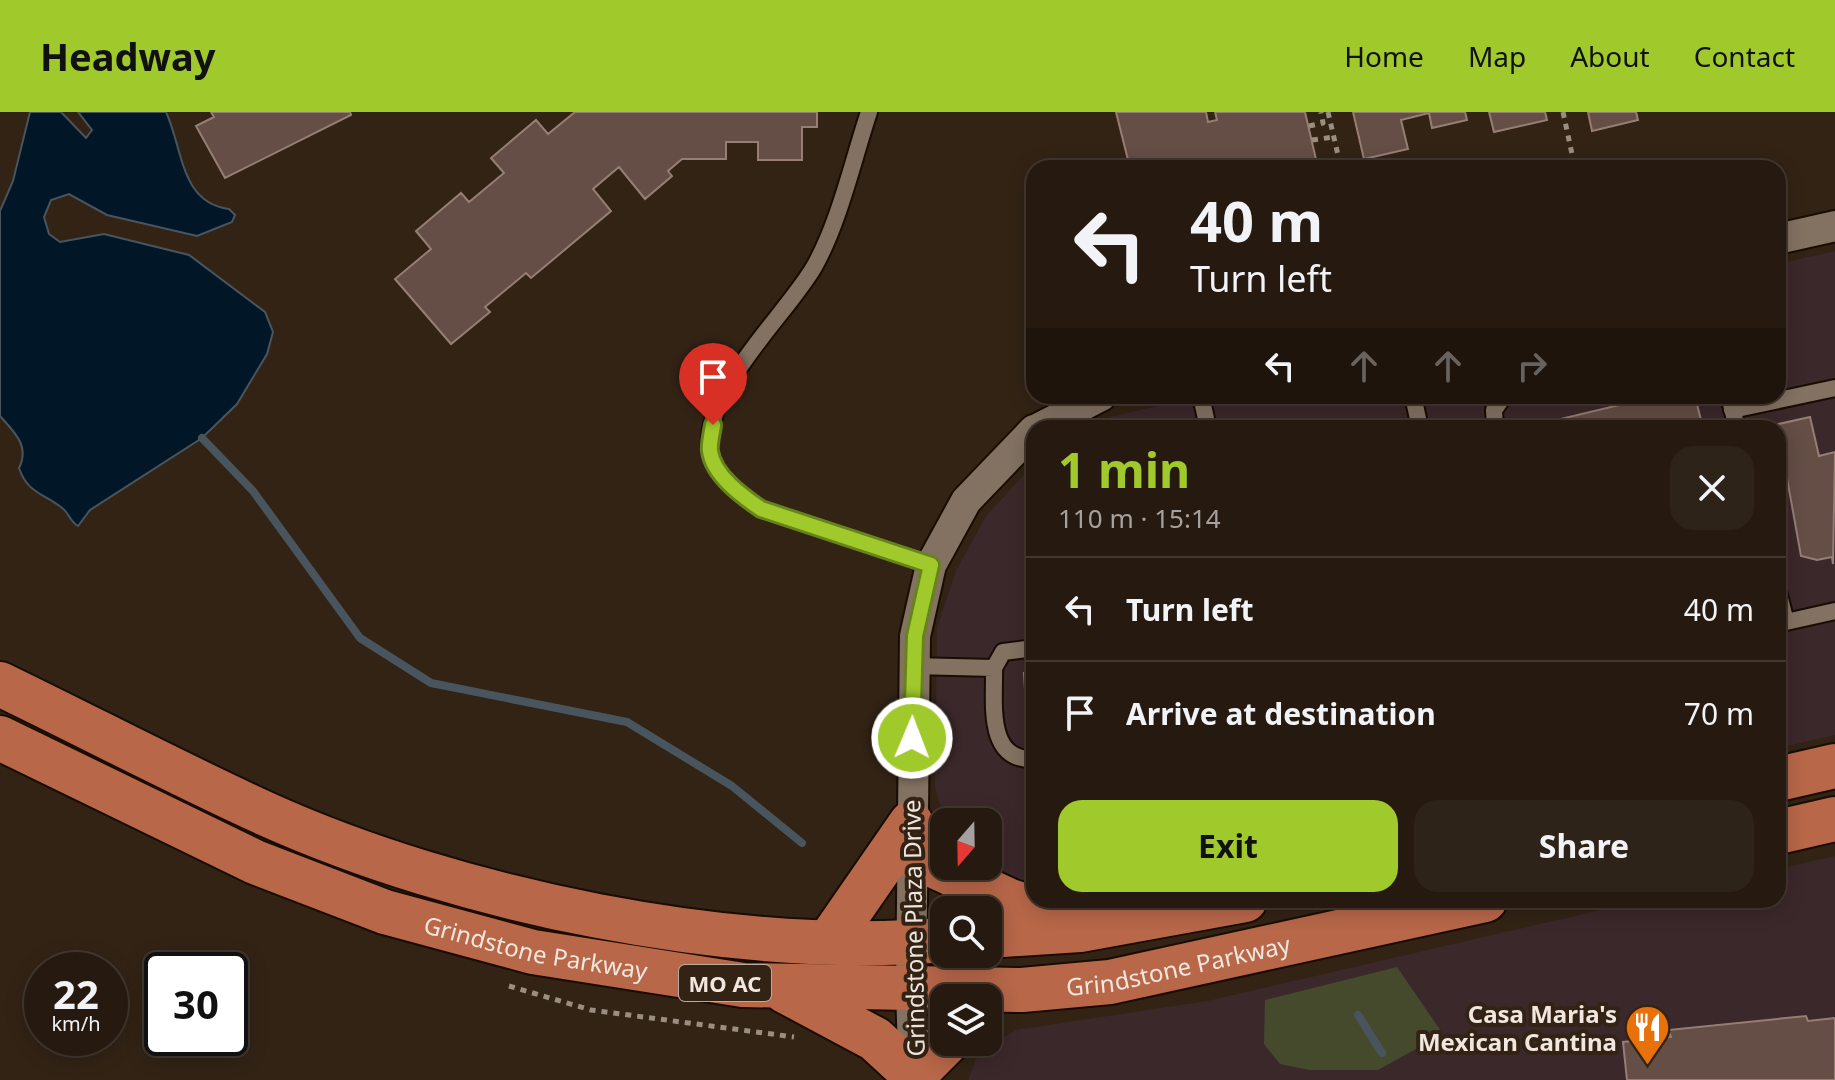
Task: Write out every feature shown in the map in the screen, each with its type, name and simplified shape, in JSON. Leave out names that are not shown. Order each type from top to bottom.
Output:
[{"type":"main road","name":"Grindstone Parkway","points":[[0,684],[268,815],[385,860],[534,901],[644,924],[830,940],[928,941]]},
{"type":"main road","name":"Grindstone Parkway","points":[[0,738],[255,862],[385,912],[533,952],[743,985],[911,990],[1005,998],[1125,979],[1449,908]]},
{"type":"main road","points":[[1786,777],[1835,766]]},
{"type":"main road","points":[[1786,830],[1835,819]]},
{"type":"main road","points":[[830,940],[911,839],[1010,901],[1026,906]]},
{"type":"main road","points":[[1032,908],[1093,927]]},
{"type":"main road","points":[[1002,935],[1093,927],[1200,908]]},
{"type":"main road","points":[[776,986],[875,1039],[914,1078],[934,1056]]},
{"type":"street","points":[[1786,237],[1835,226]]},
{"type":"street","name":"Grindstone Plaza Drive","points":[[1054,420],[1085,404]]},
{"type":"street","name":"Grindstone Plaza Drive","points":[[914,1078],[911,990],[928,941],[911,839],[915,636],[931,565],[966,501],[1026,439]]},
{"type":"lane","points":[[869,112],[814,267],[728,387],[713,425],[710,452],[731,485],[761,509],[931,565]]},
{"type":"lane","points":[[1786,395],[1835,388]]},
{"type":"lane","points":[[1786,625],[1835,611]]},
{"type":"lane","points":[[1026,649],[1003,652],[994,668],[996,731],[1001,745],[1026,759]]},
{"type":"lane","points":[[913,666],[994,668]]},
{"type":"path","points":[[1309,126],[1323,123],[1321,112]]},
{"type":"path","points":[[1328,112],[1339,160]]},
{"type":"path","points":[[1563,112],[1573,160]]},
{"type":"path","points":[[1312,140],[1334,137]]},
{"type":"shaded area","points":[[1835,251],[1835,735],[1786,746],[1786,420],[1104,420],[1166,404],[1786,404],[1786,262]]},
{"type":"shaded area","points":[[1026,473],[1026,887],[1002,877],[1002,808],[941,808],[935,787],[937,627],[956,571],[986,516]]},
{"type":"shaded area","points":[[1835,856],[1835,1080],[968,1080],[977,1056],[1002,1056],[1002,1038],[1016,1030],[1207,1001],[1609,908],[1786,908],[1786,867]]},
{"type":"green space","points":[[1397,967],[1443,1034],[1378,1070],[1309,1070],[1280,1064],[1264,1044],[1265,1000]]},
{"type":"water","points":[[30,112],[61,112],[86,138],[92,130],[78,112],[166,112],[192,185],[213,205],[229,209],[235,215],[232,222],[197,236],[107,215],[69,194],[51,200],[44,217],[49,234],[60,242],[104,234],[189,255],[265,312],[273,332],[267,354],[237,404],[202,438],[90,510],[78,526],[64,509],[26,482],[19,468],[22,446],[0,416],[0,211],[13,181]]},
{"type":"building","points":[[211,112],[350,112],[351,115],[225,178],[196,126],[214,117]]},
{"type":"building","points":[[575,112],[817,112],[817,127],[802,127],[802,160],[758,160],[758,142],[726,142],[726,159],[682,159],[668,171],[672,176],[645,199],[619,167],[593,189],[611,211],[531,278],[526,273],[485,307],[490,312],[451,344],[395,279],[431,249],[416,231],[461,193],[469,202],[504,173],[491,158],[536,120],[548,134]]},
{"type":"building","points":[[1116,112],[1206,112],[1208,122],[1217,120],[1215,112],[1305,112],[1316,160],[1128,160]]},
{"type":"building","points":[[1353,112],[1465,112],[1467,120],[1432,128],[1429,113],[1401,120],[1408,149],[1364,159]]},
{"type":"building","points":[[1489,112],[1545,112],[1547,120],[1494,132]]},
{"type":"building","points":[[1588,112],[1636,112],[1638,120],[1592,131]]},
{"type":"building","points":[[1624,404],[1697,404],[1701,420],[1556,420]]},
{"type":"building","points":[[1810,417],[1819,456],[1835,452],[1833,564],[1832,557],[1817,560],[1801,556],[1786,473],[1786,422]]},
{"type":"building","points":[[1806,1016],[1808,1021],[1835,1018],[1835,1080],[1627,1080],[1623,1042],[1671,1037],[1668,1030]]},
{"type":"waterway","points":[[202,438],[253,491],[360,638],[431,683],[627,722],[732,786],[802,843]]},
{"type":"waterway","points":[[1358,1015],[1382,1053]]},
{"type":"place","name":"Casa Maria's Mexican Cantina","points":[[1648,1066]]},
{"type":"route","points":[[713,425],[710,452],[722,475],[740,495],[761,509],[931,565],[915,636],[912,738]]}]
